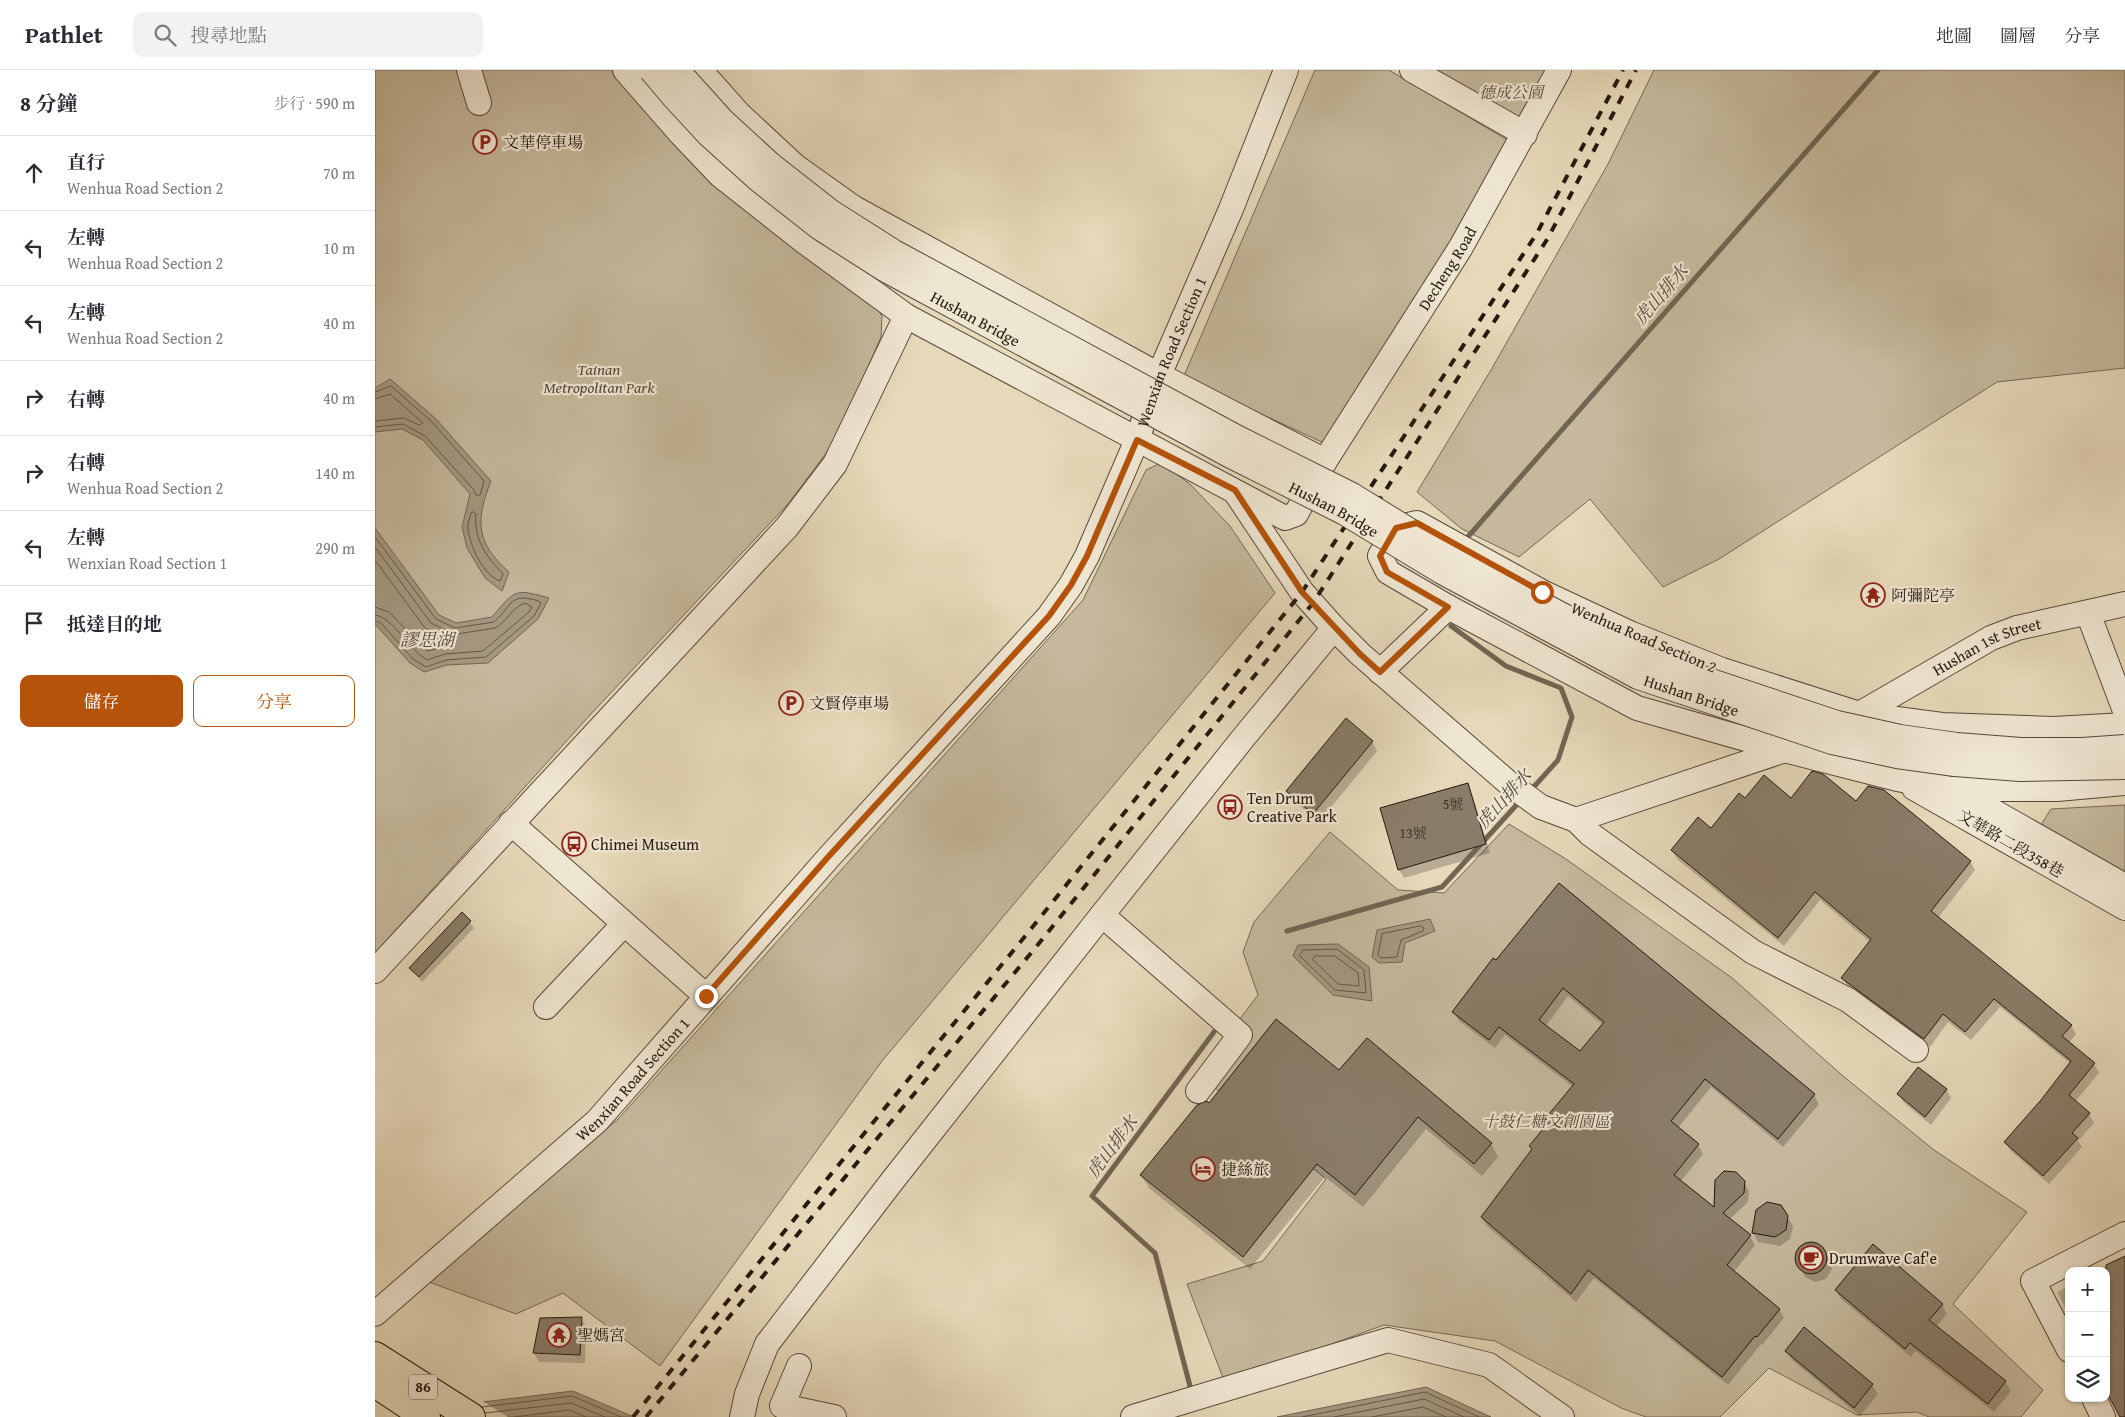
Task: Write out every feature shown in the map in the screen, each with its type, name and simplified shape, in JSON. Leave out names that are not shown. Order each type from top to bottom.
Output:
[{"type":"highway","name":"86","points":[[375,1356],[471,1417]]},
{"type":"highway","name":"86","points":[[375,1384],[426,1417]]},
{"type":"street","points":[[469,70],[479,103]]},
{"type":"street","points":[[625,70],[719,175],[805,242],[906,316],[1285,518],[1296,514],[1325,461],[1159,375],[854,208],[795,166],[739,114],[700,70]]},
{"type":"street","name":"Hushan Bridge","points":[[651,70],[708,134],[759,180],[820,228],[884,269],[1229,455],[1343,512],[1442,572],[1638,677],[1832,742],[1897,756],[1955,764],[2020,769],[2125,767]]},
{"type":"street","name":"Hushan Bridge","points":[[677,70],[722,120],[771,165],[831,212],[894,252],[1238,438],[1352,495],[1451,556],[1645,659],[1837,723],[1900,737],[1957,745],[2021,750],[2082,750],[2125,747]]},
{"type":"street","name":"Wenxian Road Section 1","points":[[375,1314],[597,1121],[829,856],[1049,616],[1071,585],[1087,556],[1137,440],[1159,375],[1231,209],[1286,70]]},
{"type":"street","points":[[1412,70],[1525,134]]},
{"type":"street","name":"Decheng Road","points":[[1325,461],[1461,247],[1559,70]]},
{"type":"street","points":[[375,971],[787,527],[835,464],[906,316]]},
{"type":"street","points":[[1188,390],[1235,490],[1302,592],[1334,628],[1380,672],[1512,786],[1541,807],[1576,820],[1590,834],[1753,952],[1849,1000],[1916,1050]]},
{"type":"street","name":"Wenhua Road Section 2","points":[[1859,714],[1723,670],[1633,634],[1542,592],[1417,523],[1396,528],[1380,556],[1387,572],[1448,607],[1637,708],[1784,750],[1897,779]]},
{"type":"street","name":"Hushan 1st Street","points":[[1859,714],[1991,638],[2017,628],[2125,604]]},
{"type":"street","points":[[1380,672],[1448,607]]},
{"type":"street","points":[[2088,613],[2125,711]]},
{"type":"street","points":[[744,1406],[767,1344],[893,1180],[1102,916],[1244,737],[1334,628]]},
{"type":"street","points":[[1576,820],[1784,750],[1859,714],[1970,726],[2054,729],[2125,725]]},
{"type":"street","points":[[1897,779],[1953,789],[2057,789],[2125,783]]},
{"type":"street","name":"文華路二段358巷","points":[[1897,779],[2125,908]]},
{"type":"street","name":"文華路二段358巷","points":[[1953,789],[2125,886]]},
{"type":"street","points":[[511,823],[706,996]]},
{"type":"street","points":[[1102,916],[1240,1035],[1198,1091]]},
{"type":"street","points":[[546,1007],[624,924]]},
{"type":"street","points":[[2065,1342],[2033,1281],[2125,1234]]},
{"type":"street","points":[[1133,1417],[1388,1340],[1489,1365],[1562,1417]]},
{"type":"street","points":[[799,1366],[782,1406],[834,1417]]},
{"type":"street","points":[[2096,1402],[2103,1417]]},
{"type":"green space","name":"Tainan Metropolitan Park","points":[[375,70],[617,70],[869,294],[882,316],[881,337],[836,440],[788,504],[590,715],[375,953]]},
{"type":"green space","points":[[1315,70],[1389,70],[1511,142],[1455,238],[1324,443],[1183,378]]},
{"type":"green space","name":"德成公園","points":[[1426,70],[1546,70],[1522,123]]},
{"type":"green space","points":[[1654,70],[2125,70],[2125,368],[1997,382],[1719,559],[1663,587],[1590,499],[1519,557],[1462,529],[1417,492],[1491,370],[1608,164]]},
{"type":"green space","points":[[1161,463],[1190,484],[1230,526],[1275,593],[882,1061],[660,1366],[563,1293],[516,1314],[429,1282],[619,1118],[1083,600],[1146,470]]},
{"type":"green space","points":[[2125,805],[2125,872],[2041,825],[2051,809]]},
{"type":"green space","name":"十鼓仁糖文創園區","points":[[1509,824],[1566,859],[1732,978],[1843,1076],[1934,1150],[2027,1212],[1953,1304],[2043,1390],[2021,1417],[1929,1417],[1917,1412],[1857,1415],[1769,1368],[1720,1417],[1646,1417],[1621,1408],[1495,1341],[1384,1325],[1225,1383],[1187,1284],[1263,1261],[1326,1179],[1198,1074],[1258,995],[1243,952],[1254,922],[1330,832],[1398,890],[1444,893]]},
{"type":"water","points":[[390,379],[436,419],[491,481],[482,508],[482,531],[490,551],[509,572],[502,591],[485,578],[467,548],[462,527],[470,494],[423,440],[402,429],[375,432],[375,388]]},
{"type":"water","name":"謬思湖","points":[[375,528],[439,615],[456,623],[492,617],[511,596],[522,592],[549,598],[538,619],[488,663],[447,665],[424,672],[410,663],[375,624]]},
{"type":"water","points":[[1430,919],[1435,931],[1405,943],[1402,962],[1379,963],[1372,957],[1377,930]]},
{"type":"water","points":[[1338,944],[1369,967],[1372,1001],[1333,995],[1293,956],[1298,945]]},
{"type":"water","points":[[1426,1387],[1491,1417],[1277,1417],[1282,1416]]},
{"type":"water","points":[[573,1391],[634,1417],[391,1417],[409,1411]]},
{"type":"pier","points":[[481,1400],[508,1417],[388,1417],[408,1408]]},
{"type":"building","points":[[1346,718],[1373,741],[1313,814],[1286,791]]},
{"type":"building","points":[[1812,771],[1823,774],[1856,801],[1868,786],[1884,790],[1971,861],[1931,911],[2072,1025],[2062,1036],[2095,1063],[2069,1095],[2090,1113],[2072,1133],[2078,1138],[2043,1176],[2004,1142],[2041,1100],[2071,1061],[1994,999],[1965,1032],[1943,1014],[1924,1039],[1841,978],[1871,939],[1815,892],[1778,938],[1671,850],[1698,817],[1711,828],[1739,793],[1745,798],[1764,775],[1791,798]]},
{"type":"building","points":[[1468,783],[1486,844],[1398,870],[1380,808]]},
{"type":"building","points":[[1559,883],[1815,1094],[1778,1139],[1705,1079],[1671,1121],[1699,1144],[1674,1175],[1714,1207],[1715,1180],[1724,1171],[1736,1172],[1745,1181],[1744,1193],[1723,1213],[1751,1235],[1727,1265],[1780,1309],[1722,1377],[1588,1270],[1571,1294],[1481,1217],[1532,1149],[1529,1146],[1548,1123],[1544,1120],[1574,1084],[1499,1027],[1489,1040],[1452,1012],[1493,958],[1496,960]],"holes":[[[1563,988],[1604,1022],[1580,1051],[1539,1020]]]},
{"type":"building","points":[[462,912],[471,921],[419,977],[409,968]]},
{"type":"building","points":[[1276,1019],[1339,1070],[1367,1038],[1492,1143],[1474,1164],[1418,1117],[1355,1195],[1317,1164],[1243,1257],[1140,1175],[1197,1105],[1207,1101],[1209,1103]]},
{"type":"building","points":[[1918,1067],[1947,1089],[1925,1117],[1897,1094]]},
{"type":"building","points":[[1767,1202],[1781,1205],[1788,1216],[1786,1230],[1775,1237],[1752,1233],[1756,1210]]},
{"type":"building","name":"Drumwave Caf'e","points":[[1811,1242],[1822,1247],[1827,1258],[1822,1269],[1811,1274],[1800,1269],[1795,1258],[1800,1247]]},
{"type":"building","points":[[1873,1244],[1943,1304],[1929,1320],[2006,1381],[1988,1404],[1910,1343],[1905,1349],[1835,1290]]},
{"type":"building","points":[[2125,1256],[2125,1417],[2120,1417],[2110,1398],[2110,1267],[2106,1267],[2106,1265]]},
{"type":"building","name":"聖媽宮","points":[[582,1317],[580,1355],[533,1353],[540,1318]]},
{"type":"building","points":[[1804,1327],[1873,1384],[1854,1408],[1785,1351]]},
{"type":"waterway","name":"虎山排水","points":[[1466,539],[1878,70]]},
{"type":"waterway","name":"虎山排水","points":[[1451,626],[1506,666],[1561,688],[1572,717],[1558,760],[1531,790]]},
{"type":"waterway","name":"虎山排水","points":[[1287,931],[1442,887],[1521,800]]},
{"type":"waterway","name":"虎山排水","points":[[1190,1386],[1155,1253],[1092,1196],[1214,1032]]},
{"type":"railway","points":[[633,1417],[1026,935],[1302,592],[1537,233],[1623,70]]},
{"type":"railway","points":[[646,1417],[1036,947],[1313,603],[1548,238],[1636,70]]},
{"type":"place","name":"文華停車場","points":[[485,142]]},
{"type":"place","name":"阿彌陀亭","points":[[1873,595]]},
{"type":"place","name":"文賢停車場","points":[[791,703]]},
{"type":"place","name":"Ten Drum Creative Park","points":[[1230,807]]},
{"type":"place","name":"Chimei Museum","points":[[574,844]]},
{"type":"place","name":"捷絲旅","points":[[1203,1169]]},
{"type":"place","name":"Drumwave Caf'e","points":[[1811,1258]]},
{"type":"place","name":"聖媽宮","points":[[559,1335]]},
{"type":"route","points":[[706,996],[829,856],[1049,616],[1071,585],[1087,556],[1137,440],[1235,490],[1302,592],[1334,628],[1380,672],[1448,607],[1387,572],[1380,556],[1396,528],[1417,523],[1542,592]]}]
